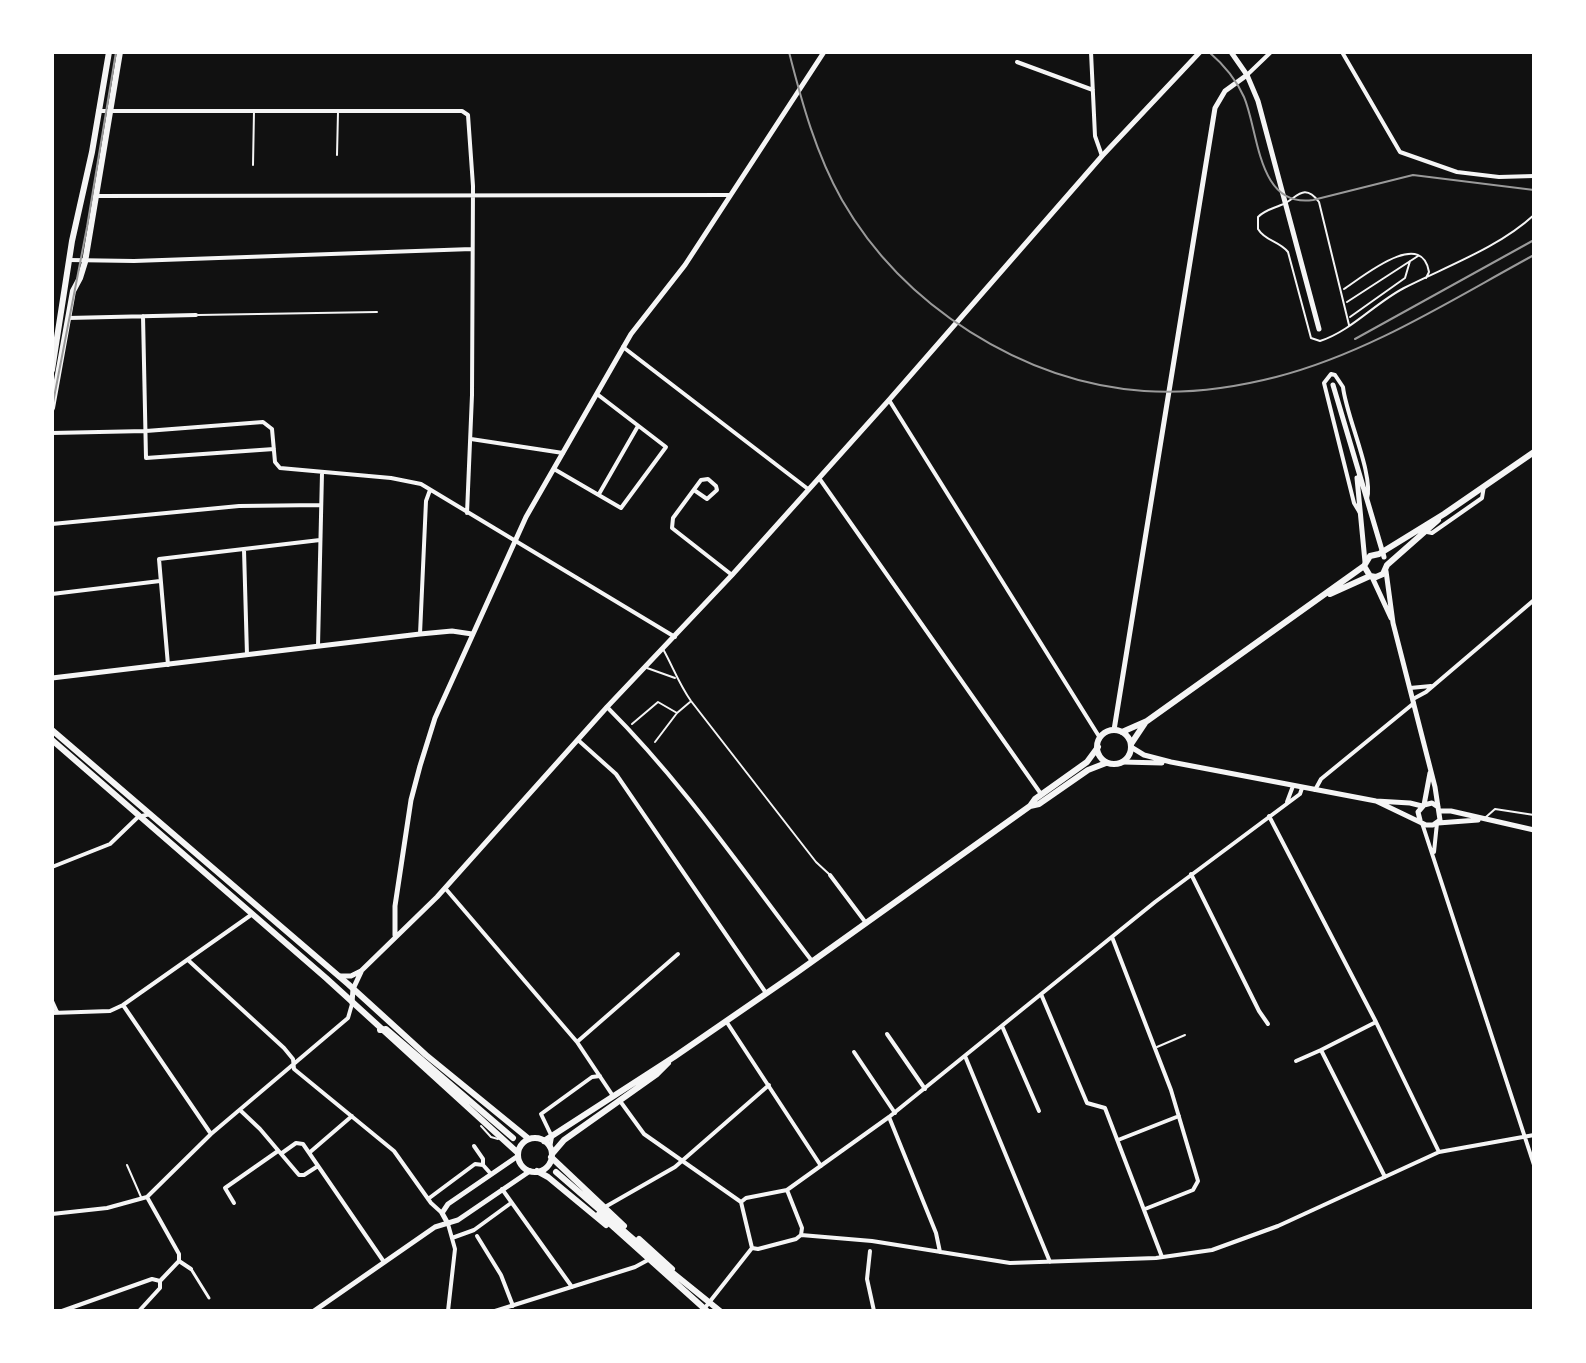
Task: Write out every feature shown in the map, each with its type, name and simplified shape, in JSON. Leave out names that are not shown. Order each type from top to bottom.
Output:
[{"type":"main road","points":[[52,370],[69,260],[109,52]]},
{"type":"main road","points":[[52,408],[73,291],[85,262],[120,52]]},
{"type":"main road","points":[[52,730],[439,1066],[529,1139],[544,1141],[674,1057],[1030,806],[1041,794],[1087,762],[1098,747],[1100,738],[1114,730],[1122,732],[1147,721],[1323,597],[1370,556],[1381,555],[1534,452]]},
{"type":"main road","points":[[1323,597],[1371,576],[1380,576],[1444,514]]},
{"type":"main road","points":[[1381,555],[1387,568]]},
{"type":"main road","points":[[1364,564],[1371,576]]},
{"type":"main road","points":[[1030,806],[1039,804],[1095,766],[1123,762],[1147,721]]},
{"type":"main road","points":[[1122,732],[1131,746]]},
{"type":"main road","points":[[52,740],[503,1138],[518,1155],[521,1164],[548,1177],[616,1232]]},
{"type":"main road","points":[[1098,747],[1101,757],[1108,762]]},
{"type":"main road","points":[[380,1030],[386,1029],[514,1137],[439,1066]]},
{"type":"main road","points":[[533,1171],[547,1166],[551,1153],[564,1140],[657,1074],[674,1057]]},
{"type":"main road","points":[[518,1155],[529,1139]]},
{"type":"main road","points":[[544,1141],[551,1153],[604,1207],[686,1283]]},
{"type":"main road","points":[[706,1310],[555,1174],[720,1311]]},
{"type":"street","points":[[395,936],[395,906],[411,800],[435,718],[535,499],[640,320],[685,265],[824,52]]},
{"type":"street","points":[[1091,52],[1095,136],[1102,156]]},
{"type":"street","points":[[338,976],[351,976],[361,971],[445,888],[607,707],[809,490],[1102,156],[1200,52]]},
{"type":"street","points":[[1231,52],[1247,75],[1258,101],[1319,329]]},
{"type":"street","points":[[1114,730],[1215,108],[1225,91],[1271,52]]},
{"type":"street","points":[[1342,52],[1400,152],[1457,172],[1499,177],[1533,176],[1534,169]]},
{"type":"street","points":[[1017,62],[1093,90]]},
{"type":"street","points":[[98,111],[462,111],[468,115],[473,196],[471,439],[467,513]]},
{"type":"street","points":[[96,196],[731,195]]},
{"type":"street","points":[[69,260],[85,262],[472,249]]},
{"type":"street","points":[[68,318],[196,315]]},
{"type":"street","points":[[143,316],[146,458],[274,449]]},
{"type":"street","points":[[623,347],[809,490]]},
{"type":"street","points":[[1360,514],[1354,503],[1324,383],[1331,374],[1343,387],[1366,475],[1367,499]]},
{"type":"street","points":[[1333,385],[1381,555]]},
{"type":"street","points":[[554,469],[621,508],[666,447],[597,394]]},
{"type":"street","points":[[889,400],[1100,738]]},
{"type":"street","points":[[52,433],[146,431],[263,422],[272,429],[275,462],[280,468],[413,481],[675,637]]},
{"type":"street","points":[[599,494],[638,426]]},
{"type":"street","points":[[471,439],[563,453]]},
{"type":"street","points":[[318,647],[322,473]]},
{"type":"street","points":[[1357,473],[1364,564]]},
{"type":"street","points":[[694,490],[707,499],[717,490],[704,478],[694,490],[673,518],[672,528],[732,575]]},
{"type":"street","points":[[819,478],[1041,794]]},
{"type":"street","points":[[1424,532],[1432,533],[1482,498],[1484,486]]},
{"type":"street","points":[[420,634],[426,501],[430,490]]},
{"type":"street","points":[[52,524],[239,506],[320,505]]},
{"type":"street","points":[[168,665],[159,559],[320,540]]},
{"type":"street","points":[[244,549],[247,655]]},
{"type":"street","points":[[1387,568],[1393,623],[1439,809],[1433,854]]},
{"type":"street","points":[[1371,576],[1393,623]]},
{"type":"street","points":[[52,594],[160,581]]},
{"type":"street","points":[[1315,790],[1321,779],[1534,600]]},
{"type":"street","points":[[52,678],[420,634],[452,631],[472,634]]},
{"type":"street","points":[[1410,688],[1433,685]]},
{"type":"street","points":[[607,707],[630,726],[726,844],[812,961]]},
{"type":"street","points":[[578,740],[616,774],[766,993]]},
{"type":"street","points":[[649,749],[655,742]]},
{"type":"street","points":[[1131,746],[1144,755],[1171,762],[1376,801],[1432,803],[1439,809],[1534,830]]},
{"type":"street","points":[[1123,762],[1171,762]]},
{"type":"street","points":[[1431,768],[1418,815],[1534,1165]]},
{"type":"street","points":[[1285,804],[1293,786]]},
{"type":"street","points":[[741,1202],[746,1198],[787,1190],[895,1113],[1191,874],[1300,794],[1302,788]]},
{"type":"street","points":[[1376,801],[1429,826],[1483,820]]},
{"type":"street","points":[[52,867],[110,844],[138,817],[150,814]]},
{"type":"street","points":[[1269,816],[1376,1022],[1439,1152]]},
{"type":"street","points":[[1191,874],[1268,1024]]},
{"type":"street","points":[[830,875],[866,923]]},
{"type":"street","points":[[445,888],[577,1042],[613,1096]]},
{"type":"street","points":[[52,1001],[54,1012],[110,1011],[251,915]]},
{"type":"street","points":[[1112,937],[1171,1090],[1198,1181],[1197,1186],[1145,1209]]},
{"type":"street","points":[[577,1042],[678,954]]},
{"type":"street","points":[[188,960],[284,1048],[294,1063],[294,1069],[394,1151],[428,1199],[442,1213],[455,1249],[448,1311]]},
{"type":"street","points":[[52,1214],[107,1208],[144,1197],[211,1134],[348,1018],[353,989],[361,971]]},
{"type":"street","points":[[1041,994],[1087,1103],[1105,1108],[1162,1257]]},
{"type":"street","points":[[123,1005],[211,1134]]},
{"type":"street","points":[[726,1021],[821,1166]]},
{"type":"street","points":[[1296,1061],[1376,1022]]},
{"type":"street","points":[[1002,1026],[1039,1111]]},
{"type":"street","points":[[887,1034],[925,1089]]},
{"type":"street","points":[[1321,1050],[1385,1177]]},
{"type":"street","points":[[854,1052],[895,1113]]},
{"type":"street","points":[[965,1056],[1050,1262]]},
{"type":"street","points":[[551,1153],[552,1137],[541,1117],[542,1112],[592,1077],[600,1076]]},
{"type":"street","points":[[604,1207],[675,1167],[769,1085]]},
{"type":"street","points":[[620,1101],[644,1134],[741,1202],[752,1248]]},
{"type":"street","points":[[240,1110],[300,1176],[318,1166]]},
{"type":"street","points":[[309,1153],[352,1116]]},
{"type":"street","points":[[1118,1140],[1179,1116]]},
{"type":"street","points":[[889,1117],[936,1233],[940,1252]]},
{"type":"street","points":[[801,1235],[872,1241],[1010,1263],[1162,1257],[1221,1248],[1278,1226],[1439,1152],[1534,1135]]},
{"type":"street","points":[[234,1203],[225,1188],[300,1142],[384,1262]]},
{"type":"street","points":[[474,1146],[483,1159],[483,1165]]},
{"type":"street","points":[[442,1213],[448,1204],[518,1155]]},
{"type":"street","points":[[428,1199],[475,1164],[483,1165],[491,1174]]},
{"type":"street","points":[[314,1311],[435,1227],[458,1220],[533,1171]]},
{"type":"street","points":[[502,1189],[572,1287]]},
{"type":"street","points":[[752,1248],[796,1239],[801,1235],[802,1228],[787,1190]]},
{"type":"street","points":[[139,1311],[179,1261],[179,1254],[144,1197]]},
{"type":"street","points":[[452,1238],[474,1230],[511,1203]]},
{"type":"street","points":[[477,1236],[516,1307]]},
{"type":"street","points":[[862,1242],[870,1251],[867,1279],[874,1311]]},
{"type":"street","points":[[870,1251],[881,1244]]},
{"type":"street","points":[[706,1310],[752,1248]]},
{"type":"street","points":[[495,1311],[516,1307],[649,1260]]},
{"type":"street","points":[[179,1261],[191,1269],[209,1298]]},
{"type":"street","points":[[62,1311],[152,1279],[160,1281]]},
{"type":"lane","points":[[253,165],[254,111]]},
{"type":"lane","points":[[337,155],[338,111]]},
{"type":"lane","points":[[1349,325],[1319,202],[1314,195],[1305,192],[1264,212],[1256,222],[1261,234],[1285,248],[1291,259],[1311,338],[1315,341],[1324,340],[1349,325],[1402,289],[1493,242],[1534,215]]},
{"type":"lane","points":[[1342,290],[1390,258],[1407,253],[1419,255],[1428,265],[1429,272],[1425,279]]},
{"type":"lane","points":[[1345,303],[1419,255]]},
{"type":"lane","points":[[1349,318],[1405,278],[1410,261]]},
{"type":"lane","points":[[1405,278],[1419,282]]},
{"type":"lane","points":[[196,315],[377,312]]},
{"type":"lane","points":[[663,649],[675,670],[676,679],[691,701],[816,862],[830,875]]},
{"type":"lane","points":[[645,667],[676,679]]},
{"type":"lane","points":[[655,742],[677,713],[691,701]]},
{"type":"lane","points":[[630,726],[658,702],[677,713]]},
{"type":"lane","points":[[1483,820],[1495,809],[1534,815]]},
{"type":"lane","points":[[1154,1049],[1185,1035]]},
{"type":"lane","points":[[481,1126],[491,1137],[503,1138]]},
{"type":"lane","points":[[127,1165],[144,1197]]},
{"type":"tram line","points":[[52,408],[87,227],[116,52]]},
{"type":"tram line","points":[[1209,52],[1229,72],[1244,97],[1263,165],[1271,180],[1281,192],[1295,199],[1313,200],[1413,175],[1534,190]]},
{"type":"railway","points":[[789,52],[811,128],[833,183],[867,238],[898,273],[932,305],[970,332],[1011,355],[1098,385],[1144,391],[1194,391],[1276,377],[1310,367],[1377,340],[1534,255]]},
{"type":"railway","points":[[1355,339],[1534,240]]}]
